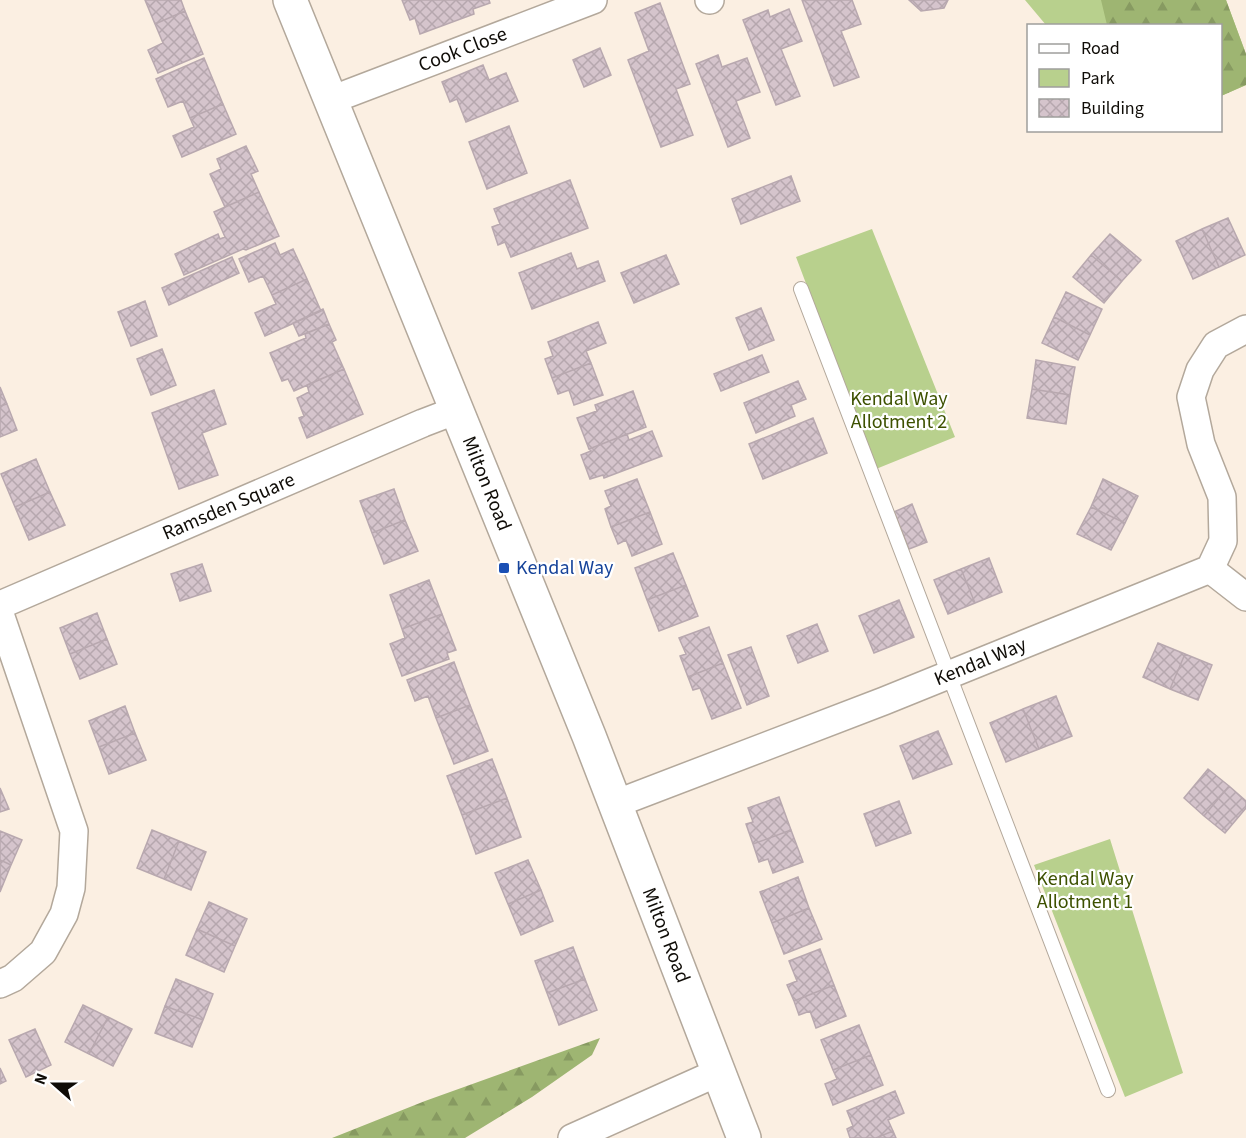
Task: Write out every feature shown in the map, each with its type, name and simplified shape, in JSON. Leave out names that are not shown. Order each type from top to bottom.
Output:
[{"type":"main road","name":"Milton Road","points":[[290,0],[615,804],[744,1138]]},
{"type":"street","name":"Cook Close","points":[[331,100],[593,0]]},
{"type":"street","points":[[1246,329],[1216,345],[1200,370],[1191,397],[1201,444],[1222,496],[1223,541],[1210,569],[1246,597]]},
{"type":"street","name":"Ramsden Square","points":[[0,605],[457,410]]},
{"type":"street","name":"Kendal Way","points":[[615,804],[949,675],[1210,569]]},
{"type":"street","points":[[0,614],[74,831],[71,888],[64,914],[43,952],[14,978],[0,984]]},
{"type":"street","points":[[572,1138],[719,1072]]},
{"type":"lane","points":[[801,290],[1108,1090]]},
{"type":"green space","points":[[1025,0],[1226,0],[1246,54],[1246,85],[1222,96],[1222,24],[1045,24]]},
{"type":"green space","points":[[1101,0],[1226,0],[1246,54],[1246,85],[1222,96],[1222,24],[1107,24]]},
{"type":"green space","name":"Kendal Way Allotment 2","points":[[872,229],[955,437],[876,469],[796,257]]},
{"type":"green space","name":"Kendal Way Allotment 1","points":[[1110,839],[1183,1073],[1125,1097],[1034,865]]},
{"type":"green space","points":[[600,1038],[592,1055],[532,1097],[465,1138],[332,1138],[425,1101]]},
{"type":"building","points":[[145,0],[181,0],[185,11],[155,24]]},
{"type":"building","points":[[402,0],[489,0],[490,3],[473,9],[474,14],[420,34],[415,18],[410,20]]},
{"type":"building","points":[[802,0],[852,0],[861,24],[841,31],[859,77],[834,86]]},
{"type":"building","points":[[909,0],[948,0],[944,8],[921,11]]},
{"type":"building","points":[[660,3],[690,84],[676,89],[693,135],[661,147],[628,60],[649,51],[635,13]]},
{"type":"building","points":[[789,9],[802,41],[781,49],[800,96],[776,105],[743,20],[768,10],[770,17]]},
{"type":"building","points":[[185,11],[203,54],[158,73],[148,50],[163,43],[155,24]]},
{"type":"building","points":[[600,48],[611,75],[584,87],[573,60]]},
{"type":"building","points":[[718,55],[722,67],[747,58],[760,92],[736,101],[750,138],[728,147],[696,64]]},
{"type":"building","points":[[204,58],[223,104],[190,118],[183,101],[168,107],[156,79]]},
{"type":"building","points":[[483,65],[489,80],[506,73],[518,101],[466,122],[457,99],[450,102],[442,82]]},
{"type":"building","points":[[223,104],[236,134],[182,157],[173,136],[194,127],[190,118]]},
{"type":"building","points":[[509,126],[527,173],[487,189],[469,142]]},
{"type":"building","points":[[246,146],[258,171],[251,174],[259,192],[225,207],[210,174],[221,169],[217,159]]},
{"type":"building","points":[[791,176],[800,201],[741,224],[732,199]]},
{"type":"building","points":[[570,180],[588,228],[511,257],[505,242],[498,245],[492,227],[500,224],[494,209]]},
{"type":"building","points":[[259,192],[279,236],[184,275],[175,254],[218,234],[220,239],[225,237],[214,212]]},
{"type":"building","points":[[1228,218],[1245,255],[1219,267],[1202,229]]},
{"type":"building","points":[[1202,229],[1219,267],[1193,279],[1176,241]]},
{"type":"building","points":[[1110,234],[1141,260],[1122,281],[1091,255]]},
{"type":"building","points":[[275,243],[280,255],[293,249],[307,279],[272,295],[263,276],[249,282],[239,259]]},
{"type":"building","points":[[571,253],[577,269],[598,261],[605,281],[532,309],[519,273]]},
{"type":"building","points":[[666,255],[679,284],[634,303],[621,273]]},
{"type":"building","points":[[1091,255],[1122,281],[1104,303],[1073,277]]},
{"type":"building","points":[[232,257],[239,273],[169,305],[162,288]]},
{"type":"building","points":[[307,279],[321,311],[265,336],[255,313],[276,304],[272,295]]},
{"type":"building","points":[[1066,292],[1102,309],[1090,335],[1054,317]]},
{"type":"building","points":[[145,301],[157,336],[131,346],[118,312]]},
{"type":"building","points":[[761,308],[774,340],[749,350],[736,318]]},
{"type":"building","points":[[323,309],[329,324],[299,336],[293,323]]},
{"type":"building","points":[[1054,317],[1090,335],[1078,360],[1042,343]]},
{"type":"building","points":[[598,322],[606,343],[586,351],[591,363],[552,378],[545,359],[553,356],[548,342]]},
{"type":"building","points":[[329,324],[336,340],[332,342],[344,369],[294,391],[288,379],[282,381],[270,353],[306,338],[305,334]]},
{"type":"building","points":[[162,349],[176,385],[151,395],[137,359]]},
{"type":"building","points":[[762,355],[769,372],[721,391],[714,374]]},
{"type":"building","points":[[1036,360],[1075,367],[1070,395],[1032,389]]},
{"type":"building","points":[[591,363],[603,395],[574,405],[569,390],[558,394],[552,378]]},
{"type":"building","points":[[344,369],[363,414],[307,438],[299,418],[304,416],[297,398],[309,392],[307,385]]},
{"type":"building","points":[[798,381],[806,399],[791,405],[795,416],[756,433],[744,403]]},
{"type":"building","points":[[0,387],[7,404],[0,406]]},
{"type":"building","points":[[1032,389],[1070,395],[1066,424],[1027,418]]},
{"type":"building","points":[[214,390],[226,424],[202,433],[218,475],[179,489],[152,413]]},
{"type":"building","points":[[633,391],[646,427],[589,449],[577,418],[597,411],[595,405]]},
{"type":"building","points":[[7,404],[17,430],[0,437],[0,406]]},
{"type":"building","points":[[813,418],[827,453],[763,479],[749,444]]},
{"type":"building","points":[[652,431],[662,456],[604,478],[603,475],[590,479],[581,455],[591,451],[589,449],[627,434],[629,440]]},
{"type":"building","points":[[36,459],[50,492],[15,507],[1,474]]},
{"type":"building","points":[[637,479],[650,512],[611,527],[605,509],[611,506],[605,491]]},
{"type":"building","points":[[1103,479],[1138,496],[1125,523],[1091,507]]},
{"type":"building","points":[[394,489],[405,520],[372,533],[360,501]]},
{"type":"building","points":[[50,492],[65,525],[29,540],[15,507]]},
{"type":"building","points":[[912,504],[927,542],[909,549],[894,512]]},
{"type":"building","points":[[1091,507],[1125,523],[1111,550],[1077,534]]},
{"type":"building","points":[[650,512],[662,544],[632,556],[626,540],[618,544],[611,527]]},
{"type":"building","points":[[405,520],[418,551],[384,564],[372,533]]},
{"type":"building","points":[[673,553],[686,585],[647,600],[635,568]]},
{"type":"building","points":[[989,558],[1002,592],[975,603],[961,569]]},
{"type":"building","points":[[202,564],[211,591],[180,601],[171,574]]},
{"type":"building","points":[[961,569],[975,603],[948,614],[934,580]]},
{"type":"building","points":[[429,580],[442,614],[402,629],[390,595]]},
{"type":"building","points":[[686,585],[698,616],[659,631],[647,600]]},
{"type":"building","points":[[899,600],[914,637],[874,653],[859,616]]},
{"type":"building","points":[[97,613],[107,639],[70,654],[60,628]]},
{"type":"building","points":[[442,614],[456,650],[447,653],[449,659],[402,676],[390,644],[405,638],[402,629]]},
{"type":"building","points":[[817,624],[828,651],[798,663],[787,636]]},
{"type":"building","points":[[709,627],[723,663],[688,677],[680,656],[686,654],[679,638]]},
{"type":"building","points":[[107,639],[117,664],[80,679],[70,654]]},
{"type":"building","points":[[1158,643],[1185,654],[1170,689],[1143,677]]},
{"type":"building","points":[[751,647],[769,696],[747,705],[728,655]]},
{"type":"building","points":[[1185,654],[1212,665],[1198,700],[1170,689]]},
{"type":"building","points":[[454,662],[470,705],[436,718],[428,696],[415,701],[407,680]]},
{"type":"building","points":[[723,663],[741,708],[712,719],[700,688],[693,690],[688,677]]},
{"type":"building","points":[[1056,696],[1072,736],[1039,749],[1023,709]]},
{"type":"building","points":[[470,705],[488,751],[454,764],[436,718]]},
{"type":"building","points":[[125,706],[135,733],[99,747],[89,721]]},
{"type":"building","points":[[1023,709],[1039,749],[1006,762],[990,723]]},
{"type":"building","points":[[938,731],[952,764],[913,779],[900,746]]},
{"type":"building","points":[[135,733],[146,760],[109,774],[99,747]]},
{"type":"building","points":[[492,759],[507,798],[462,815],[447,776]]},
{"type":"building","points":[[1208,769],[1229,786],[1204,816],[1184,798]]},
{"type":"building","points":[[1229,786],[1246,801],[1246,808],[1225,833],[1204,816]]},
{"type":"building","points":[[0,788],[9,809],[0,812]]},
{"type":"building","points":[[779,797],[791,830],[753,844],[746,824],[753,822],[748,808]]},
{"type":"building","points":[[507,798],[521,837],[476,854],[462,815]]},
{"type":"building","points":[[899,801],[911,833],[876,846],[864,814]]},
{"type":"building","points":[[152,830],[179,841],[164,879],[137,868]]},
{"type":"building","points":[[791,830],[803,862],[773,873],[768,859],[759,862],[753,844]]},
{"type":"building","points":[[0,831],[22,840],[11,865],[0,860]]},
{"type":"building","points":[[179,841],[206,852],[191,890],[164,879]]},
{"type":"building","points":[[0,860],[11,865],[0,892]]},
{"type":"building","points":[[528,860],[541,890],[508,904],[495,873]]},
{"type":"building","points":[[798,877],[809,908],[772,923],[760,892]]},
{"type":"building","points":[[541,890],[553,921],[521,935],[508,904]]},
{"type":"building","points":[[209,902],[247,919],[235,946],[197,929]]},
{"type":"building","points":[[809,908],[822,939],[784,954],[772,923]]},
{"type":"building","points":[[197,929],[235,946],[224,972],[186,955]]},
{"type":"building","points":[[573,947],[585,979],[547,993],[535,961]]},
{"type":"building","points":[[820,949],[834,985],[794,1001],[787,985],[797,981],[789,961]]},
{"type":"building","points":[[176,979],[213,994],[203,1020],[165,1006]]},
{"type":"building","points":[[585,979],[597,1010],[559,1025],[547,993]]},
{"type":"building","points":[[834,985],[846,1016],[816,1028],[810,1011],[799,1015],[794,1001]]},
{"type":"building","points":[[83,1005],[108,1017],[89,1054],[65,1042]]},
{"type":"building","points":[[165,1006],[203,1020],[192,1047],[155,1033]]},
{"type":"building","points":[[108,1017],[132,1029],[113,1066],[89,1054]]},
{"type":"building","points":[[859,1025],[871,1055],[833,1070],[821,1040]]},
{"type":"building","points":[[35,1029],[51,1065],[26,1077],[9,1040]]},
{"type":"building","points":[[871,1055],[883,1085],[833,1105],[825,1084],[837,1079],[833,1070]]},
{"type":"building","points":[[0,1068],[6,1081],[0,1084]]},
{"type":"building","points":[[895,1091],[904,1113],[888,1120],[893,1131],[876,1138],[850,1138],[847,1129],[853,1126],[847,1111]]},
{"type":"building","points":[[893,1131],[896,1138],[876,1138]]},
{"type":"place","name":"Kendal Way","points":[[504,568]]}]
